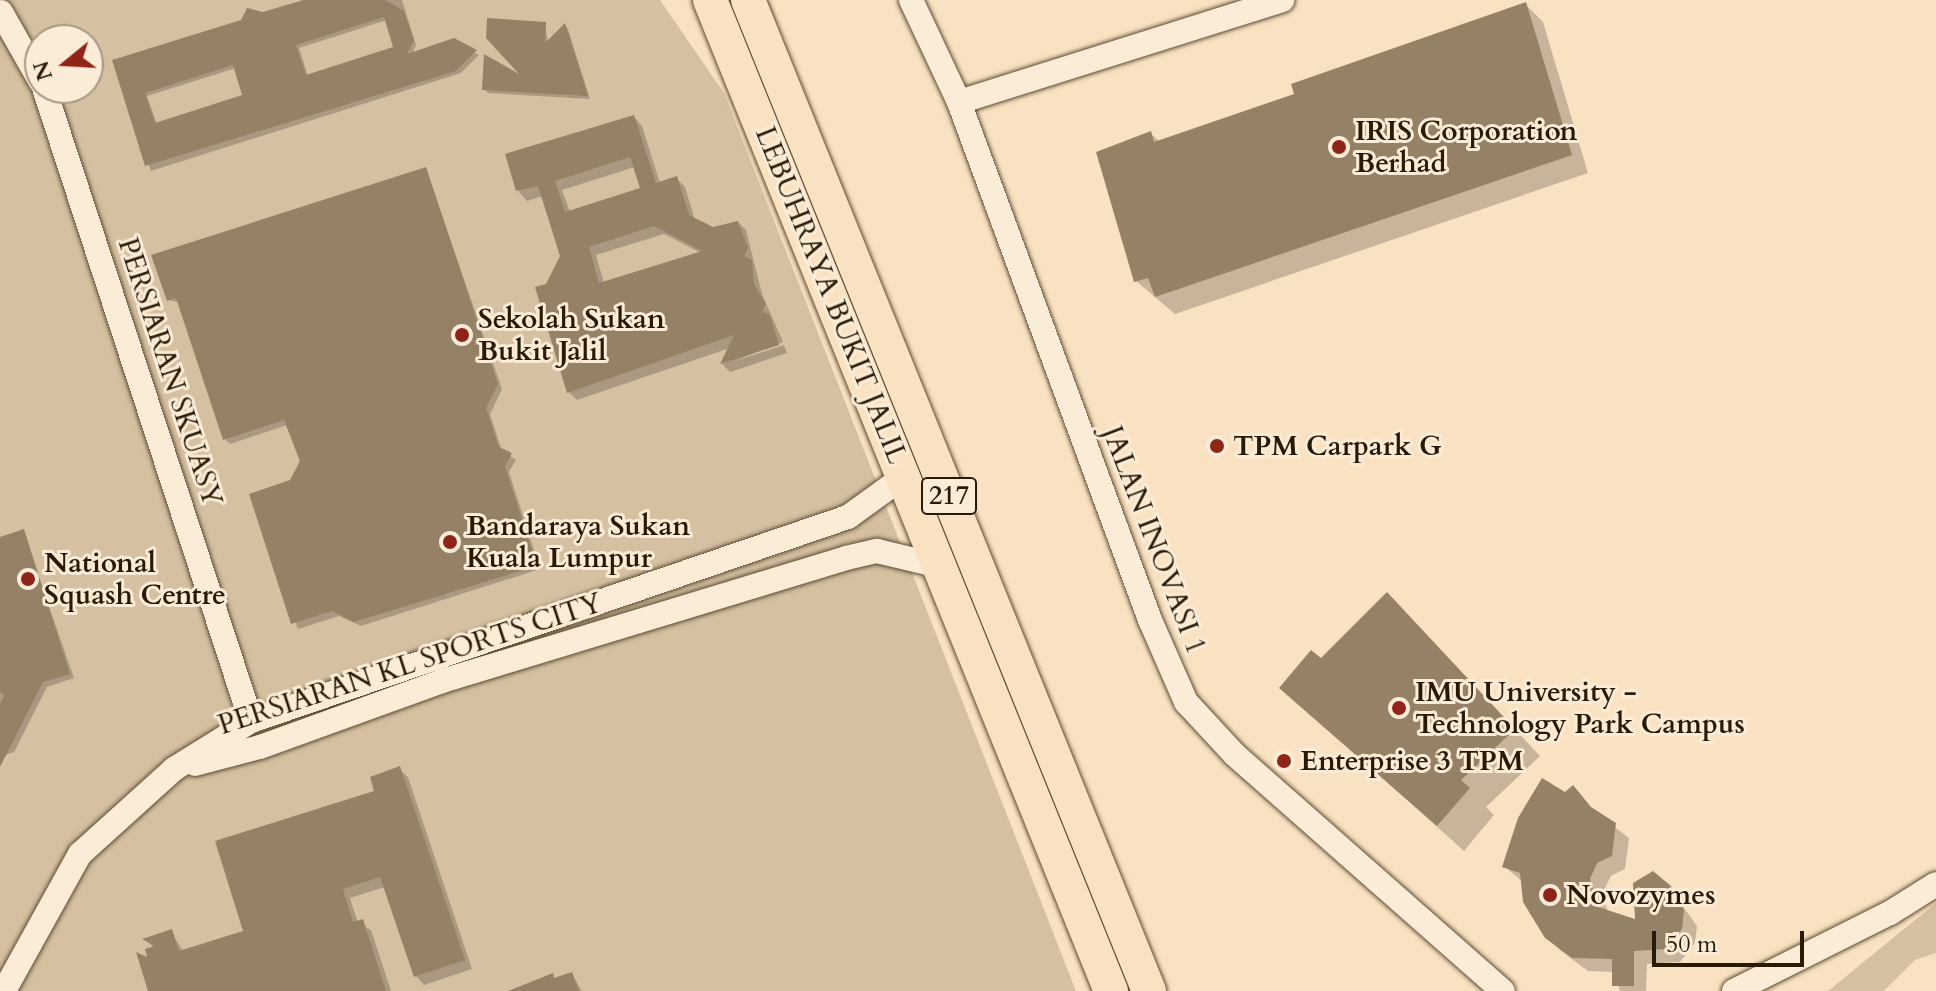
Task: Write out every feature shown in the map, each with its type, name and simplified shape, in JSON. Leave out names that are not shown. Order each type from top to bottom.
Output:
[{"type":"highway","name":"LEBUHRAYA BUKIT JALIL","points":[[710,0],[906,475],[1111,991]]},
{"type":"highway","name":"LEBUHRAYA BUKIT JALIL","points":[[748,0],[1149,991]]},
{"type":"street","name":"JALAN INOVASI 1","points":[[911,0],[959,102],[1150,620],[1186,702],[1235,755],[1503,991]]},
{"type":"street","points":[[959,102],[1282,0]]},
{"type":"street","points":[[1,12],[24,53]]},
{"type":"street","name":"PERSIARAN SKUASY","points":[[49,104],[251,721]]},
{"type":"street","name":"PERSIARAN KL SPORTS CITY","points":[[4,991],[80,854],[174,769],[251,721],[848,517],[906,475]]},
{"type":"street","name":"PERSIARAN KL SPORTS CITY","points":[[174,769],[260,747],[442,681],[846,558],[877,551],[940,566]]},
{"type":"street","points":[[1734,991],[1890,913],[1936,884]]},
{"type":"shaded area","name":"Bandaraya Sukan Kuala Lumpur","points":[[0,0],[660,0],[724,93],[1076,991],[0,991]]},
{"type":"shaded area","points":[[1936,903],[1936,953],[1915,960],[1884,991],[1828,991]]},
{"type":"building","points":[[303,0],[385,0],[404,11],[414,40],[407,54],[454,38],[477,50],[456,71],[145,166],[112,60],[241,20],[247,8],[263,12]],"holes":[[[384,17],[393,47],[306,75],[296,45]],[[233,65],[242,95],[155,123],[145,93]]]},
{"type":"building","name":"IRIS Corporation Berhad","points":[[1526,2],[1572,155],[1155,297],[1148,278],[1134,282],[1096,152],[1151,131],[1154,142],[1294,94],[1291,84]]},
{"type":"building","points":[[487,18],[546,22],[545,43],[565,23],[588,96],[482,90],[484,54],[519,74],[486,38]]},
{"type":"building","points":[[634,115],[656,183],[677,176],[689,215],[713,227],[738,221],[748,248],[744,256],[752,260],[754,284],[766,304],[762,311],[770,315],[779,345],[720,364],[734,335],[567,393],[535,287],[546,284],[560,256],[538,186],[516,191],[505,154]],"holes":[[[630,157],[640,188],[565,212],[555,181]],[[654,226],[702,251],[599,283],[589,247]]]},
{"type":"building","points":[[426,167],[498,384],[486,408],[499,447],[512,453],[505,466],[537,566],[354,622],[332,611],[291,624],[249,494],[290,480],[300,461],[284,420],[223,440],[176,298],[167,301],[151,255]]},
{"type":"building","points":[[24,529],[70,674],[43,682],[0,767],[0,704],[5,695],[0,692],[0,537]]},
{"type":"building","name":"IMU University - Technology Park Campus","points":[[1387,592],[1515,729],[1461,780],[1470,788],[1437,826],[1279,688],[1311,650],[1321,658]]},
{"type":"building","points":[[400,766],[465,960],[414,977],[380,877],[343,889],[353,922],[363,919],[386,991],[148,991],[136,952],[147,957],[145,949],[155,946],[142,939],[172,929],[179,951],[243,931],[215,841],[374,791],[370,777]]},
{"type":"building","points":[[1542,778],[1565,792],[1573,785],[1591,807],[1616,823],[1612,856],[1597,863],[1590,879],[1598,907],[1635,919],[1633,883],[1653,871],[1671,886],[1684,910],[1682,929],[1666,949],[1634,951],[1634,986],[1612,986],[1612,959],[1572,958],[1545,938],[1523,902],[1520,873],[1502,867],[1518,818]]},
{"type":"building","points":[[572,972],[579,991],[508,991],[553,973],[554,978]]},
{"type":"place","name":"IRIS Corporation Berhad","points":[[1339,147]]},
{"type":"place","name":"Sekolah Sukan Bukit Jalil","points":[[462,335]]},
{"type":"place","name":"TPM Carpark G","points":[[1217,446]]},
{"type":"place","name":"Bandaraya Sukan Kuala Lumpur","points":[[450,542]]},
{"type":"place","name":"National Squash Centre","points":[[28,579]]},
{"type":"place","name":"IMU University - Technology Park Campus","points":[[1399,708]]},
{"type":"place","name":"Enterprise 3 TPM","points":[[1284,761]]},
{"type":"place","name":"Novozymes","points":[[1550,895]]}]
